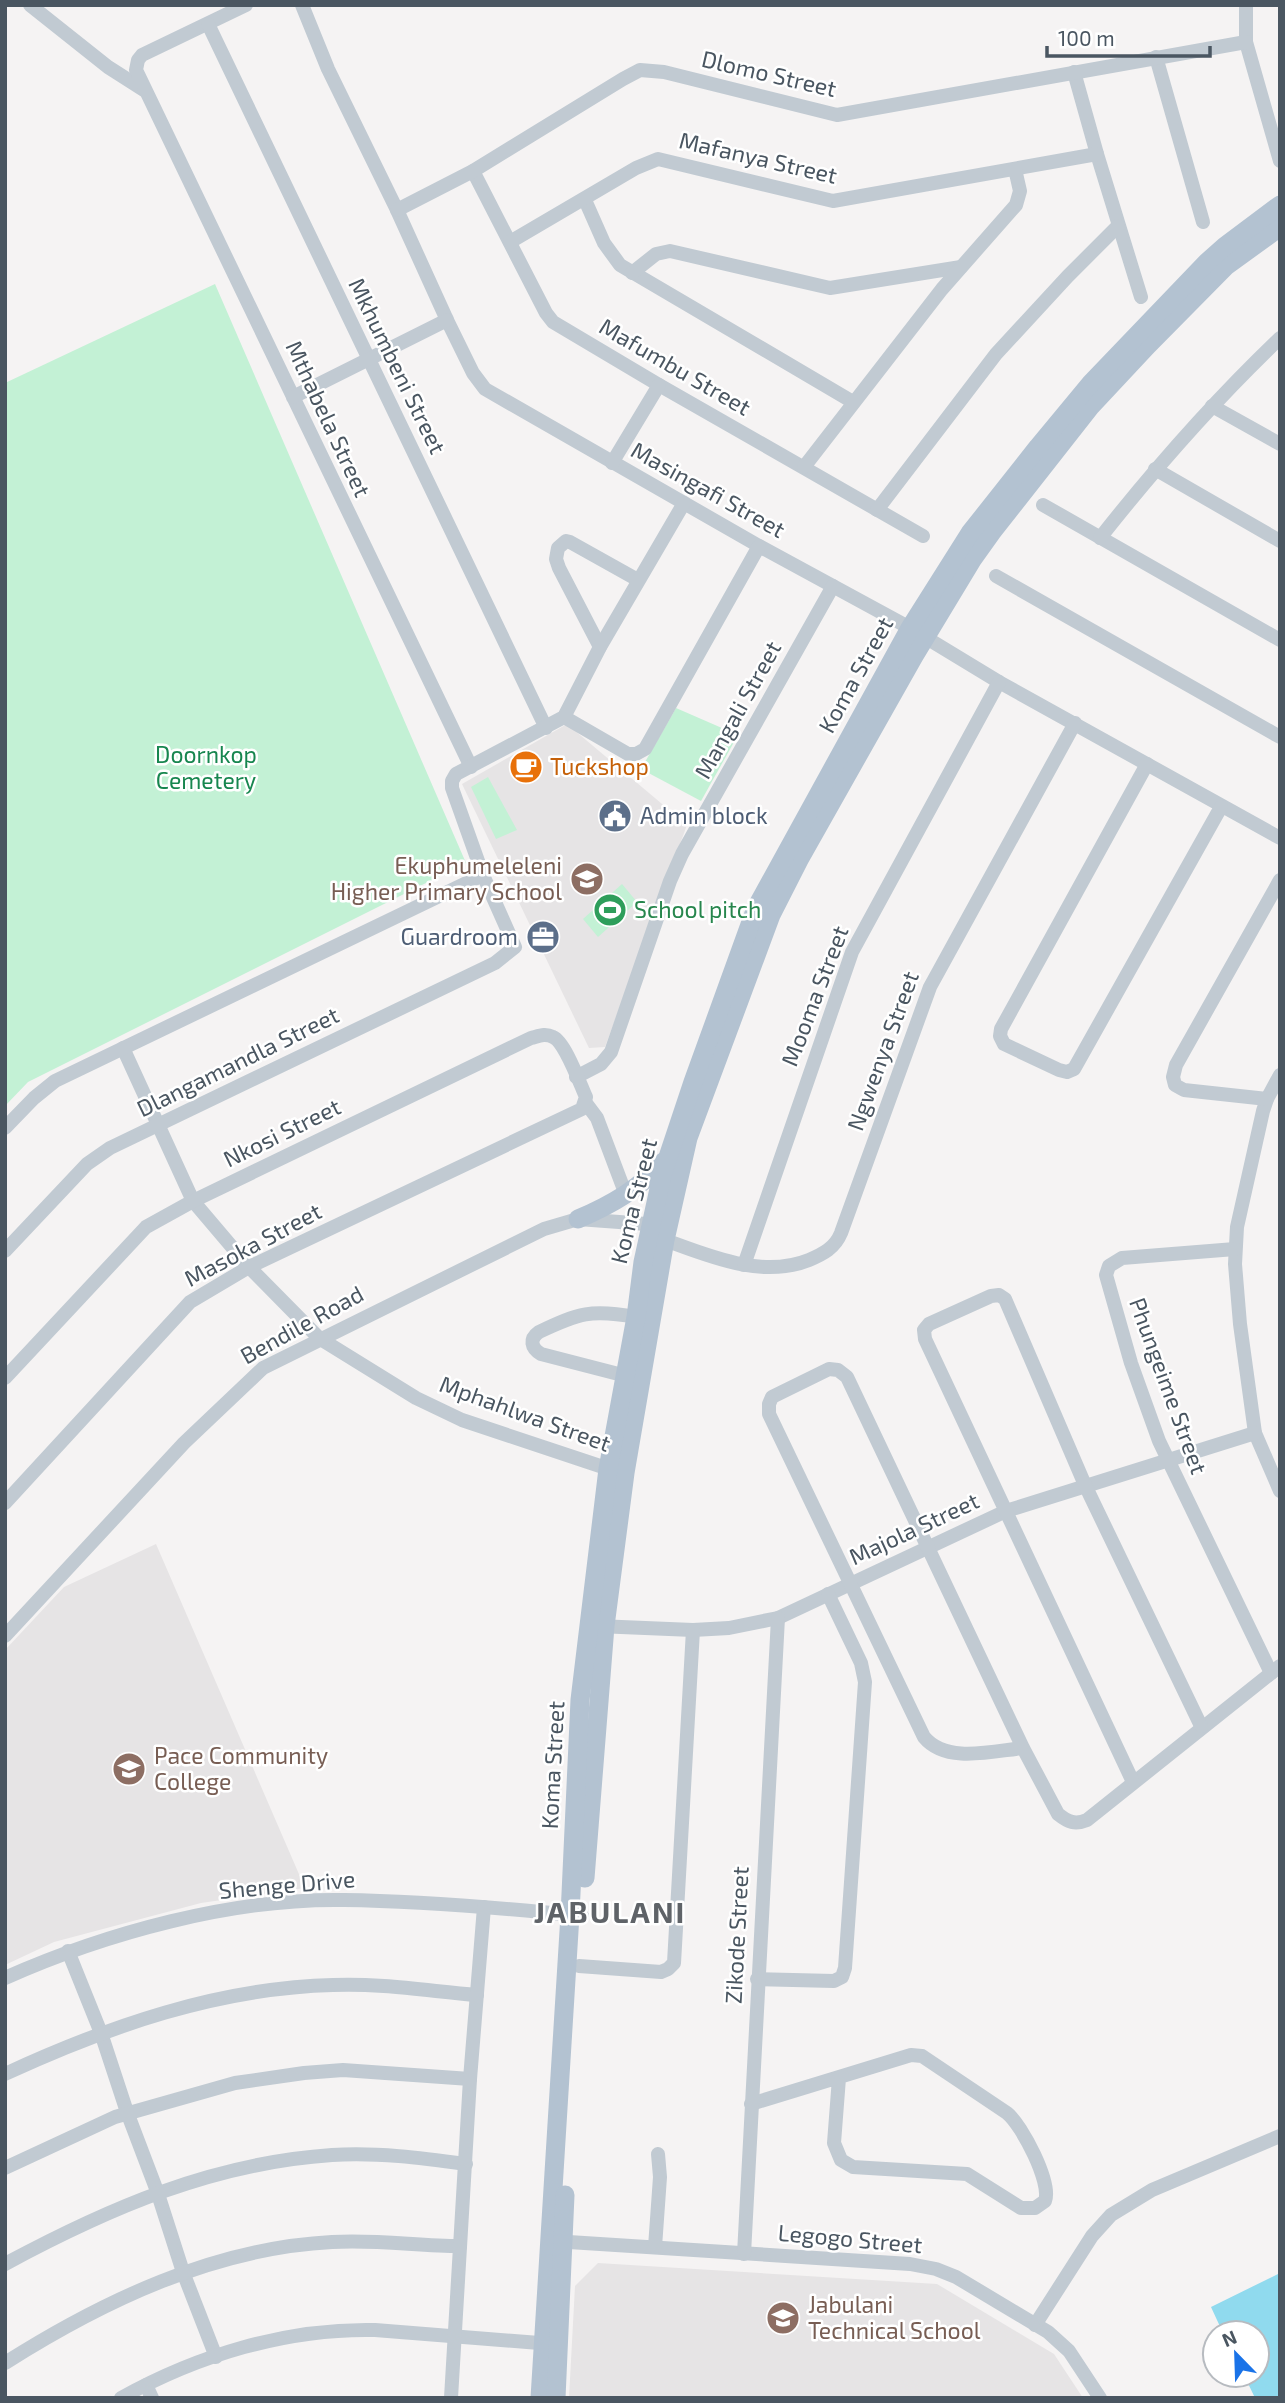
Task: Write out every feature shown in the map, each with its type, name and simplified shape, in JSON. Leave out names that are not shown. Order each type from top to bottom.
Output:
[{"type":"main road","name":"Koma Street","points":[[633,1378],[636,1317],[688,1138],[771,915],[861,749],[917,633],[970,533],[1091,383],[1208,262],[1280,205]]},
{"type":"main road","name":"Koma Street","points":[[556,2398],[551,2344],[555,2241],[596,1626],[617,1471],[661,1230],[669,1156],[693,1082],[753,916],[917,633],[1091,406],[1197,293],[1226,266],[1280,227]]},
{"type":"main road","points":[[578,1219],[626,1195],[654,1173],[669,1156]]},
{"type":"main road","name":"Koma Street","points":[[555,2241],[579,1966],[576,1916]]},
{"type":"main road","name":"Koma Street","points":[[540,2398],[551,2344]]},
{"type":"street","name":"Mthabela Street","points":[[246,5],[142,55],[136,65],[144,90],[471,767]]},
{"type":"street","name":"Masingafi Street","points":[[302,5],[323,59],[447,320],[473,373],[485,388],[759,547],[834,586],[999,682],[1280,838]]},
{"type":"street","points":[[1246,5],[1246,42],[1280,162]]},
{"type":"street","points":[[34,7],[108,68],[144,90]]},
{"type":"street","name":"Mkhumbeni Street","points":[[208,24],[546,728]]},
{"type":"street","name":"Dlomo Street","points":[[397,211],[473,171],[640,70],[664,72],[837,115],[1246,42]]},
{"type":"street","points":[[1156,57],[1203,222]]},
{"type":"street","points":[[1074,72],[1141,297]]},
{"type":"street","name":"Mafanya Street","points":[[510,242],[636,168],[658,159],[833,201],[1097,154]]},
{"type":"street","points":[[804,467],[961,267],[1016,205],[1020,191],[1015,169]]},
{"type":"street","name":"Mafumbu Street","points":[[473,171],[553,322],[923,536]]},
{"type":"street","points":[[585,200],[609,253],[620,265],[853,402]]},
{"type":"street","points":[[877,510],[996,355],[1118,226]]},
{"type":"street","points":[[632,273],[656,254],[670,251],[830,288],[961,267]]},
{"type":"street","points":[[293,397],[447,320]]},
{"type":"street","points":[[1100,538],[1155,469],[1212,406],[1280,338]]},
{"type":"street","points":[[612,463],[659,385]]},
{"type":"street","points":[[1212,406],[1280,444]]},
{"type":"street","points":[[1155,469],[1280,541]]},
{"type":"street","points":[[5,1128],[45,1087],[483,875],[452,788],[452,781],[456,774],[564,717],[600,647],[684,502]]},
{"type":"street","points":[[1043,505],[1280,640]]},
{"type":"street","points":[[600,647],[559,568],[556,559],[558,548],[566,541],[570,542],[638,580]]},
{"type":"street","points":[[564,717],[628,754],[636,754],[645,749],[759,547]]},
{"type":"street","points":[[996,576],[1280,737]]},
{"type":"street","name":"Mangali Street","points":[[576,1077],[601,1064],[611,1052],[667,889],[682,854],[834,586]]},
{"type":"street","name":"Mooma Street","points":[[744,1265],[852,952],[999,682]]},
{"type":"street","name":"Ngwenya Street","points":[[661,1230],[744,1265],[770,1268],[802,1263],[824,1253],[839,1238],[930,987],[1075,723]]},
{"type":"street","points":[[1147,764],[1001,1029],[1000,1039],[1006,1045],[1059,1070],[1067,1072],[1074,1069],[1222,807]]},
{"type":"street","name":"Dlangamandla Street","points":[[5,1251],[87,1164],[110,1149],[484,969],[505,956],[515,947],[483,875]]},
{"type":"street","points":[[1266,1099],[1181,1089],[1175,1084],[1173,1077],[1176,1065],[1280,880]]},
{"type":"street","name":"Nkosi Street","points":[[5,1378],[146,1227],[193,1201],[541,1035],[560,1042],[586,1097],[583,1105],[597,1118],[626,1195]]},
{"type":"street","name":"Mphahlwa Street","points":[[123,1048],[193,1201],[249,1267],[319,1338],[439,1410],[617,1471]]},
{"type":"street","points":[[1280,1075],[1266,1099],[1248,1173],[1235,1249],[1240,1324],[1255,1433],[1280,1491]]},
{"type":"street","name":"Masoka Street","points":[[5,1503],[190,1303],[249,1267],[583,1105]]},
{"type":"street","name":"Bendile Road","points":[[5,1636],[184,1443],[263,1367],[544,1229],[578,1219],[661,1230]]},
{"type":"street","name":"Phungeime Street","points":[[1235,1249],[1122,1258],[1113,1262],[1107,1270],[1109,1291],[1131,1363],[1167,1460],[1275,1669]]},
{"type":"street","points":[[1133,1782],[926,1339],[925,1327],[929,1324],[991,1296],[999,1295],[1003,1298],[1085,1485],[1201,1726]]},
{"type":"street","points":[[633,1378],[541,1354],[535,1349],[533,1338],[539,1332],[582,1314],[604,1312],[636,1317]]},
{"type":"street","points":[[1023,1748],[947,1752],[930,1744],[924,1737],[768,1410],[772,1397],[829,1369],[840,1371],[849,1382],[1023,1748],[1058,1814],[1072,1823],[1083,1822],[1275,1669]]},
{"type":"street","name":"Majola Street","points":[[596,1626],[693,1630],[729,1628],[778,1618],[1006,1511],[1255,1433]]},
{"type":"street","points":[[757,1979],[831,1981],[840,1979],[845,1971],[865,1682],[861,1663],[828,1594]]},
{"type":"street","name":"Zikode Street","points":[[744,2253],[778,1618]]},
{"type":"street","points":[[579,1966],[658,1972],[666,1970],[674,1963],[693,1630]]},
{"type":"street","name":"Shenge Drive","points":[[5,1978],[68,1951],[139,1930],[202,1915],[277,1903],[343,1899],[484,1907],[576,1916]]},
{"type":"street","points":[[452,2398],[470,2079],[484,1907]]},
{"type":"street","points":[[68,1951],[101,2033],[127,2112],[158,2191],[183,2272],[216,2357]]},
{"type":"street","points":[[5,2074],[101,2033],[219,1998],[274,1989],[337,1984],[477,1994]]},
{"type":"street","points":[[751,2104],[913,2055],[925,2057],[1017,2122],[1046,2188],[1045,2201],[1035,2208],[1021,2208],[967,2174],[853,2167],[841,2160],[834,2143],[839,2078]]},
{"type":"street","points":[[5,2168],[127,2112],[235,2083],[304,2073],[365,2071],[470,2079]]},
{"type":"street","points":[[1035,2325],[1092,2236],[1111,2215],[1152,2190],[1280,2136]]},
{"type":"street","points":[[5,2264],[80,2225],[158,2191],[269,2162],[334,2154],[390,2156],[466,2164]]},
{"type":"street","points":[[655,2247],[660,2177],[658,2154]]},
{"type":"street","points":[[5,2363],[78,2320],[183,2272],[249,2255],[313,2244],[360,2241],[460,2246]]},
{"type":"street","name":"Legogo Street","points":[[555,2241],[927,2267],[956,2277],[1062,2343],[1100,2398]]},
{"type":"street","points":[[121,2398],[149,2391],[172,2372],[243,2347],[298,2335],[346,2329],[551,2344]]},
{"type":"shaded area","name":"Ekuphumeleleni Higher Primary School","points":[[567,724],[687,825],[605,1047],[589,1048],[462,784]]},
{"type":"shaded area","name":"Pace Community College","points":[[156,1544],[305,1888],[201,1903],[54,1942],[5,1965],[5,1650],[64,1587]]},
{"type":"shaded area","name":"Jabulani Technical School","points":[[598,2263],[937,2284],[1054,2354],[1083,2398],[569,2398],[575,2286]]},
{"type":"green space","name":"Doornkop Cemetery","points":[[215,284],[466,863],[28,1082],[5,1106],[5,383]]},
{"type":"green space","points":[[676,708],[738,735],[701,801],[641,769]]},
{"type":"green space","points":[[488,777],[517,830],[496,839],[471,787]]},
{"type":"green space","name":"School pitch","points":[[622,884],[637,902],[598,937],[583,919]]},
{"type":"water","points":[[1280,2273],[1280,2398],[1255,2398],[1251,2389],[1271,2389],[1271,2319],[1217,2319],[1211,2307]]},
{"type":"place","name":"Tuckshop","points":[[526,767]]},
{"type":"place","name":"Admin block","points":[[615,816]]},
{"type":"place","name":"Ekuphumeleleni Higher Primary School","points":[[587,879]]},
{"type":"place","name":"School pitch","points":[[610,910]]},
{"type":"place","name":"Guardroom","points":[[543,937]]},
{"type":"place","name":"Pace Community College","points":[[129,1769]]},
{"type":"place","name":"Jabulani Technical School","points":[[783,2318]]},
{"type":"district","name":"JABULANI","points":[[610,1913]]}]
